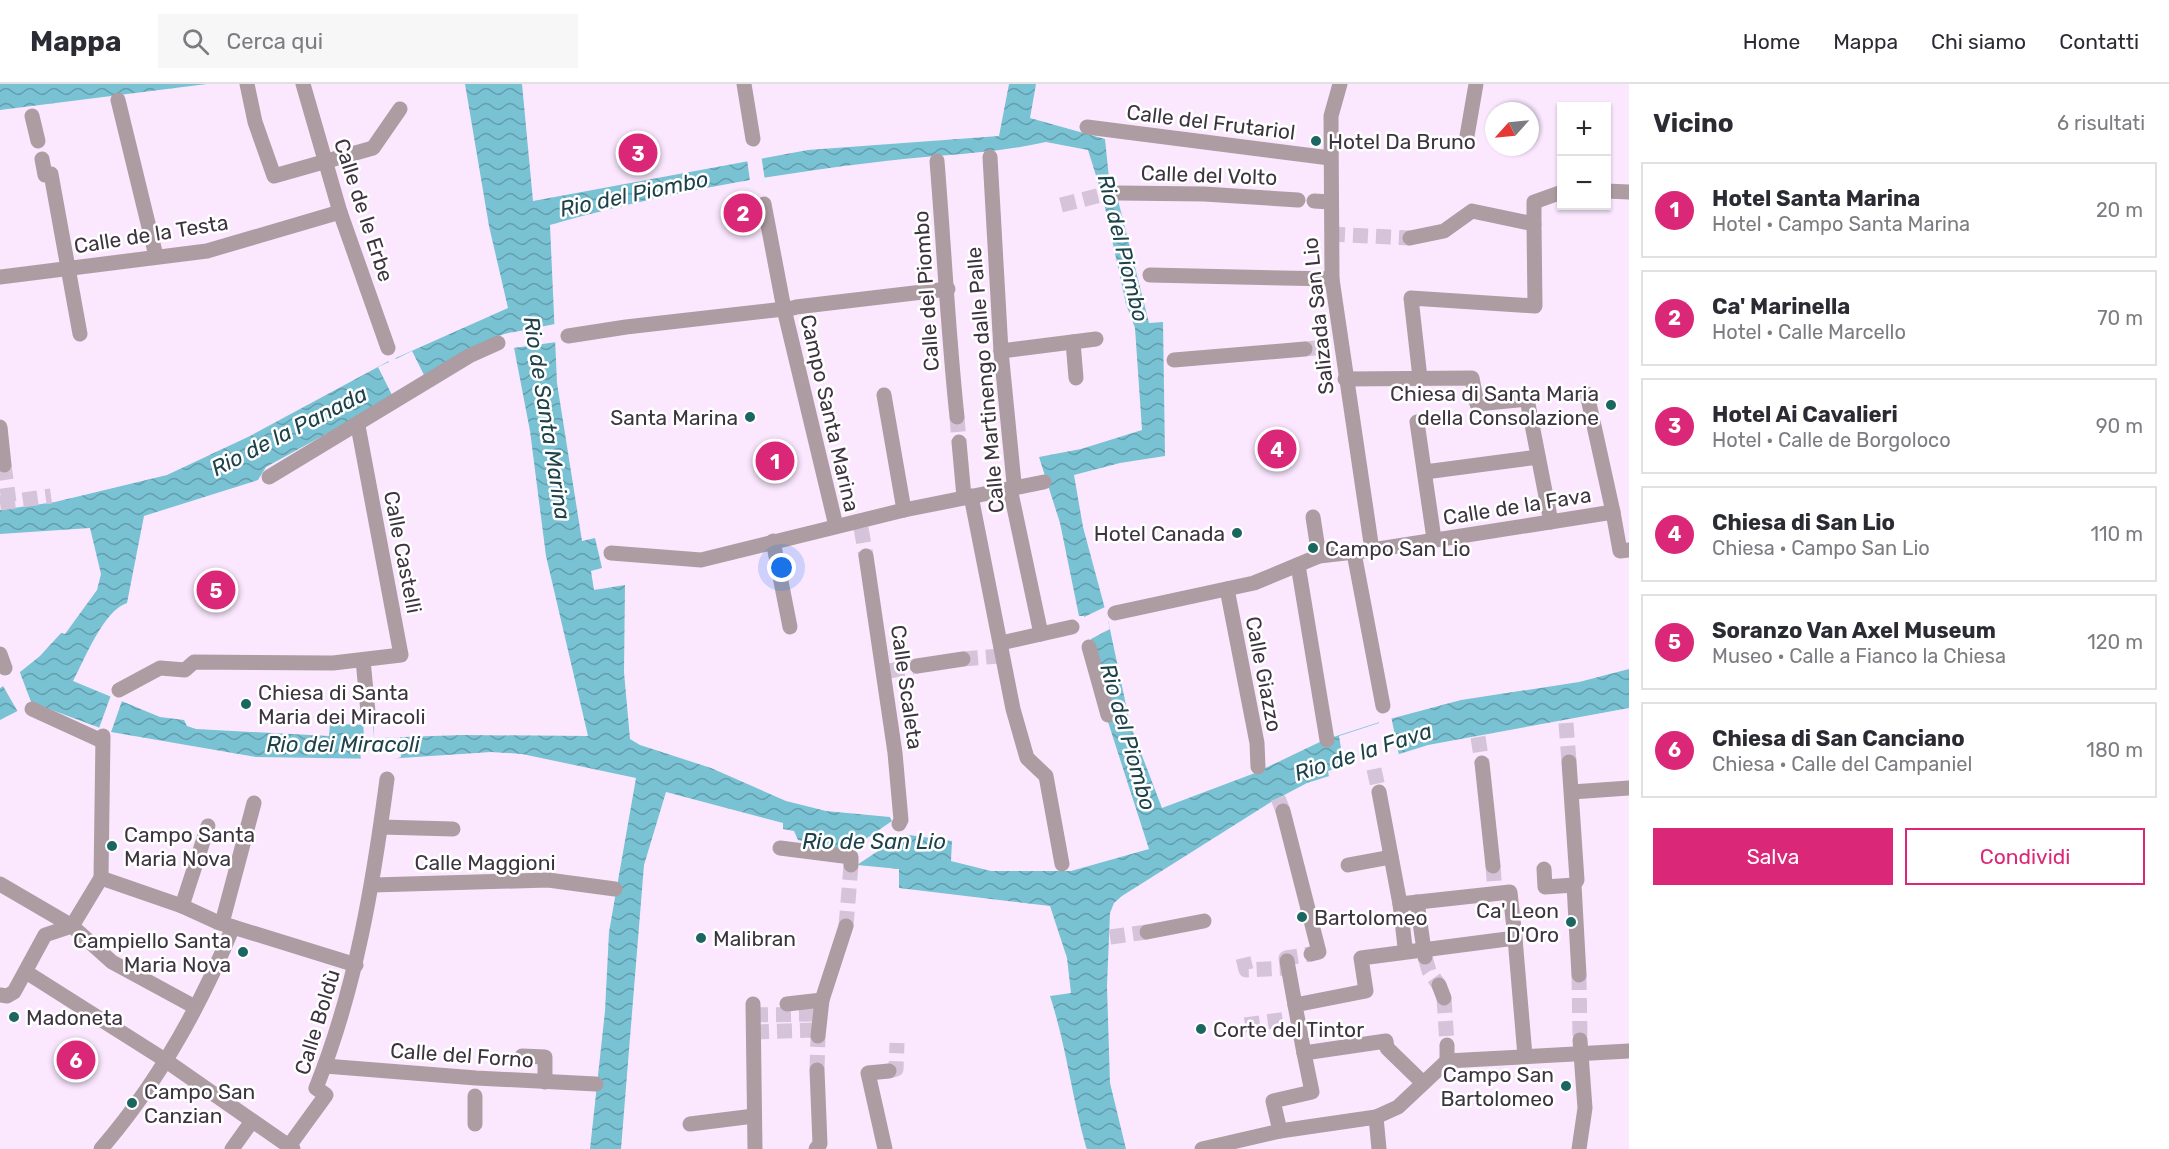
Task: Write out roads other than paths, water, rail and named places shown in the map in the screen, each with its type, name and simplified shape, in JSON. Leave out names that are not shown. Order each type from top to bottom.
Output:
[{"type":"street","points":[[247,84],[255,122],[274,176],[373,148],[400,109]]},
{"type":"street","name":"Calle de le Erbe","points":[[303,84],[324,163],[388,348]]},
{"type":"street","points":[[744,84],[753,139]]},
{"type":"street","name":"Salizada San Lio","points":[[1340,84],[1331,116],[1329,158],[1322,202],[1332,279],[1334,346],[1345,379],[1364,508],[1375,550]]},
{"type":"street","points":[[1467,136],[1476,84]]},
{"type":"street","points":[[118,100],[156,256]]},
{"type":"street","points":[[32,116],[38,141]]},
{"type":"street","name":"Calle del Frutariol","points":[[1087,127],[1329,158]]},
{"type":"street","name":"Calle Martinengo dalle Palle","points":[[990,157],[1001,351],[1014,483],[1012,488],[1041,634]]},
{"type":"street","points":[[42,159],[45,175],[51,174],[70,268],[80,334]]},
{"type":"street","name":"Calle del Piombo","points":[[937,161],[948,289],[946,311],[957,417]]},
{"type":"street","points":[[1611,191],[1629,192]]},
{"type":"street","name":"Calle del Volto","points":[[1118,193],[1204,194],[1298,200]]},
{"type":"street","points":[[1420,378],[1411,298],[1535,306],[1533,202],[1557,194]]},
{"type":"street","points":[[764,204],[788,305],[948,289]]},
{"type":"street","points":[[1410,237],[1444,231],[1472,211],[1534,224]]},
{"type":"street","name":"Calle de la Testa","points":[[0,277],[207,251],[340,212]]},
{"type":"street","points":[[1150,275],[1332,279]]},
{"type":"street","name":"Campo Santa Marina","points":[[568,336],[663,320],[788,305],[851,524],[776,540],[701,560],[611,553]]},
{"type":"street","points":[[1001,351],[1096,339]]},
{"type":"street","points":[[1073,342],[1076,378]]},
{"type":"street","points":[[269,477],[358,426],[469,356],[498,343]]},
{"type":"street","points":[[1174,360],[1305,349]]},
{"type":"street","points":[[1345,379],[1472,378],[1477,404],[1527,399],[1551,522]]},
{"type":"street","points":[[1587,394],[1613,512]]},
{"type":"street","points":[[884,395],[904,510]]},
{"type":"street","points":[[1417,422],[1434,539]]},
{"type":"street","name":"Calle Castelli","points":[[358,426],[400,655],[367,660]]},
{"type":"street","points":[[0,427],[4,465]]},
{"type":"street","points":[[959,442],[968,496],[1013,709],[1026,758],[1046,776],[1062,864]]},
{"type":"street","points":[[1425,471],[1538,457]]},
{"type":"street","points":[[851,524],[968,496],[1044,482]]},
{"type":"street","name":"Calle de la Fava","points":[[1375,550],[1613,512],[1620,551],[1629,550]]},
{"type":"street","points":[[1313,518],[1319,556]]},
{"type":"street","points":[[776,540],[790,627]]},
{"type":"street","points":[[1115,613],[1299,573],[1319,556],[1375,550]]},
{"type":"street","points":[[1354,552],[1383,706]]},
{"type":"street","name":"Calle Scaleta","points":[[866,556],[886,672],[901,820],[899,824]]},
{"type":"street","points":[[1299,573],[1327,740]]},
{"type":"street","name":"Calle Giazzo","points":[[1227,589],[1257,743],[1258,767]]},
{"type":"street","points":[[1001,651],[1041,634],[1072,627]]},
{"type":"street","points":[[1089,647],[1108,715]]},
{"type":"street","points":[[917,666],[963,659]]},
{"type":"street","points":[[119,690],[160,668],[172,667],[185,670],[194,662],[333,663],[367,660],[368,712]]},
{"type":"street","points":[[7,994],[26,972],[45,934],[72,926],[101,878],[103,738],[32,709]]},
{"type":"street","points":[[1569,762],[1577,880],[1574,885],[1579,975]]},
{"type":"street","points":[[1482,763],[1493,866]]},
{"type":"street","name":"Calle Boldù","points":[[291,1147],[326,1095],[316,1088],[356,965],[373,885],[387,779]]},
{"type":"street","points":[[1572,792],[1629,788]]},
{"type":"street","points":[[1379,792],[1400,906],[1405,947]]},
{"type":"street","points":[[101,1149],[163,1063],[219,962],[254,803]]},
{"type":"street","points":[[1283,811],[1319,952],[1311,954]]},
{"type":"street","points":[[182,906],[208,826]]},
{"type":"street","points":[[381,827],[453,829]]},
{"type":"street","points":[[780,848],[851,857],[851,865]]},
{"type":"street","points":[[1348,865],[1391,856]]},
{"type":"street","points":[[1544,869],[1545,887],[1574,885]]},
{"type":"street","points":[[101,878],[182,906],[227,925],[356,965]]},
{"type":"street","name":"Calle Maggioni","points":[[373,885],[548,880],[615,890]]},
{"type":"street","points":[[0,884],[72,926],[112,962],[195,1007]]},
{"type":"street","points":[[1400,906],[1417,902],[1510,892],[1525,1056]]},
{"type":"street","points":[[1417,902],[1423,955]]},
{"type":"street","points":[[1147,932],[1204,921]]},
{"type":"street","points":[[818,1035],[822,1000],[846,926]]},
{"type":"street","points":[[1295,1014],[1366,991],[1361,958],[1423,955],[1515,938]]},
{"type":"street","points":[[1280,1131],[1273,1101],[1312,1092],[1287,966]]},
{"type":"street","points":[[26,972],[118,1030],[163,1063],[291,1147]]},
{"type":"street","points":[[787,1004],[822,1000]]},
{"type":"street","points":[[753,1004],[755,1149]]},
{"type":"street","points":[[1304,1053],[1386,1041],[1387,1048],[1423,1083]]},
{"type":"street","points":[[1579,1149],[1585,1108],[1581,1047]]},
{"type":"street","points":[[1202,1149],[1280,1131],[1376,1117],[1398,1107],[1423,1083],[1447,1053],[1525,1056],[1581,1047],[1629,1051]]},
{"type":"street","points":[[522,1056],[545,1058],[544,1082]]},
{"type":"street","name":"Calle del Forno","points":[[325,1066],[475,1086],[544,1082],[596,1084]]},
{"type":"street","points":[[817,1070],[818,1146]]},
{"type":"street","points":[[885,1149],[868,1073],[889,1071]]},
{"type":"street","points":[[475,1086],[475,1124]]},
{"type":"street","points":[[690,1124],[754,1116]]},
{"type":"street","points":[[1376,1117],[1379,1149]]},
{"type":"street","points":[[232,1149],[252,1121]]},
{"type":"water","points":[[0,84],[207,84],[0,110]]},
{"type":"water","points":[[465,84],[522,84],[533,201],[808,150],[999,136],[1009,84],[1036,84],[1030,118],[1105,139],[1110,188],[1118,200],[1149,323],[1163,322],[1165,456],[1120,463],[1074,475],[1083,527],[1108,620],[1130,724],[1162,808],[1255,773],[1324,740],[1386,720],[1461,700],[1579,682],[1629,669],[1629,708],[1428,745],[1307,783],[1271,802],[1114,903],[1110,913],[1107,986],[1110,1083],[1126,1149],[1087,1149],[1086,1147],[1050,996],[1071,993],[1067,958],[1050,906],[899,888],[899,869],[857,865],[847,851],[798,840],[794,831],[783,829],[783,823],[666,792],[644,865],[621,1149],[590,1149],[605,1011],[609,932],[636,778],[522,754],[491,752],[386,759],[256,757],[111,732],[33,703],[0,720],[0,688],[40,656],[61,633],[65,634],[97,590],[101,574],[90,528],[0,534],[0,510],[55,502],[167,475],[250,436],[389,361],[508,308],[489,226]],"holes":[[[1046,142],[1088,150],[1103,198],[1126,304],[1135,328],[1142,430],[1081,449],[1039,457],[1060,523],[1079,616],[1084,616],[1108,722],[1149,849],[1071,871],[991,871],[951,861],[952,841],[902,834],[890,817],[826,811],[786,801],[711,768],[640,745],[630,739],[624,672],[625,585],[594,590],[591,571],[602,568],[595,538],[582,541],[557,383],[550,225],[629,204],[748,180],[869,163],[1002,150]],[[511,332],[530,431],[546,556],[588,736],[463,735],[374,738],[374,725],[330,724],[329,736],[196,729],[187,726],[184,720],[160,717],[73,681],[103,625],[110,615],[127,603],[144,516],[258,480],[266,467]]]},
{"type":"tunnel","points":[[1061,205],[1101,195]]},
{"type":"tunnel","points":[[1330,234],[1410,238]]},
{"type":"tunnel","points":[[1305,349],[1327,347]]},
{"type":"tunnel","points":[[957,417],[959,442]]},
{"type":"tunnel","points":[[4,465],[9,502]]},
{"type":"tunnel","points":[[0,503],[51,496]]},
{"type":"tunnel","points":[[861,528],[866,556]]},
{"type":"tunnel","points":[[963,659],[1000,656]]},
{"type":"tunnel","points":[[889,671],[917,666]]},
{"type":"tunnel","points":[[1566,723],[1569,762]]},
{"type":"tunnel","points":[[1478,737],[1482,763]]},
{"type":"tunnel","points":[[1374,769],[1379,792]]},
{"type":"tunnel","points":[[1278,798],[1283,811]]},
{"type":"tunnel","points":[[846,926],[851,865]]},
{"type":"tunnel","points":[[1493,866],[1495,893]]},
{"type":"tunnel","points":[[1110,937],[1147,932]]},
{"type":"tunnel","points":[[1287,961],[1286,958],[1311,954]]},
{"type":"tunnel","points":[[1425,957],[1429,971],[1439,985]]},
{"type":"tunnel","points":[[1243,958],[1246,970],[1285,968]]},
{"type":"tunnel","points":[[1579,975],[1580,1040]]},
{"type":"tunnel","points":[[1444,998],[1447,1045]]},
{"type":"tunnel","points":[[753,1015],[821,1014]]},
{"type":"tunnel","points":[[1245,1025],[1294,1018]]},
{"type":"tunnel","points":[[754,1032],[818,1030]]},
{"type":"tunnel","points":[[817,1070],[818,1036]]},
{"type":"tunnel","points":[[889,1071],[896,1069],[897,1043]]},
{"type":"place","name":"Hotel Da Bruno","points":[[1316,141]]},
{"type":"place","name":"Hotel Ai Cavalieri","points":[[638,153]]},
{"type":"place","name":"Ca' Marinella","points":[[743,213]]},
{"type":"place","name":"Chiesa di Santa Maria della Consolazione","points":[[1611,405]]},
{"type":"place","name":"Santa Marina","points":[[750,417]]},
{"type":"place","name":"Chiesa di San Lio","points":[[1277,449]]},
{"type":"place","name":"Hotel Santa Marina","points":[[775,461]]},
{"type":"place","name":"Hotel Canada","points":[[1237,533]]},
{"type":"place","name":"Campo San Lio","points":[[1313,548]]},
{"type":"place","name":"Soranzo Van Axel Museum","points":[[216,590]]},
{"type":"place","name":"Chiesa di Santa Maria dei Miracoli","points":[[246,704]]},
{"type":"place","name":"Campo Santa Maria Nova","points":[[112,846]]},
{"type":"place","name":"Bartolomeo","points":[[1302,917]]},
{"type":"place","name":"Ca' Leon D'Oro","points":[[1571,922]]},
{"type":"place","name":"Malibran","points":[[701,938]]},
{"type":"place","name":"Campiello Santa Maria Nova","points":[[243,952]]},
{"type":"place","name":"Madoneta","points":[[14,1017]]},
{"type":"place","name":"Corte del Tintor","points":[[1201,1029]]},
{"type":"place","name":"Chiesa di San Canciano","points":[[76,1060]]},
{"type":"place","name":"Campo San Bartolomeo","points":[[1566,1086]]},
{"type":"place","name":"Campo San Canzian","points":[[132,1103]]},
{"type":"water label","name":"Rio del Piombo","points":[[634,194]]},
{"type":"water label","name":"Rio del Piombo","points":[[1123,248]]},
{"type":"water label","name":"Rio de Santa Marina","points":[[547,418]]},
{"type":"water label","name":"Rio de la Panada","points":[[289,431]]},
{"type":"water label","name":"Rio del Piombo","points":[[1128,737]]},
{"type":"water label","name":"Rio dei Miracoli","points":[[343,744]]},
{"type":"water label","name":"Rio de la Fava","points":[[1363,752]]},
{"type":"water label","name":"Rio de San Lio","points":[[874,841]]}]
